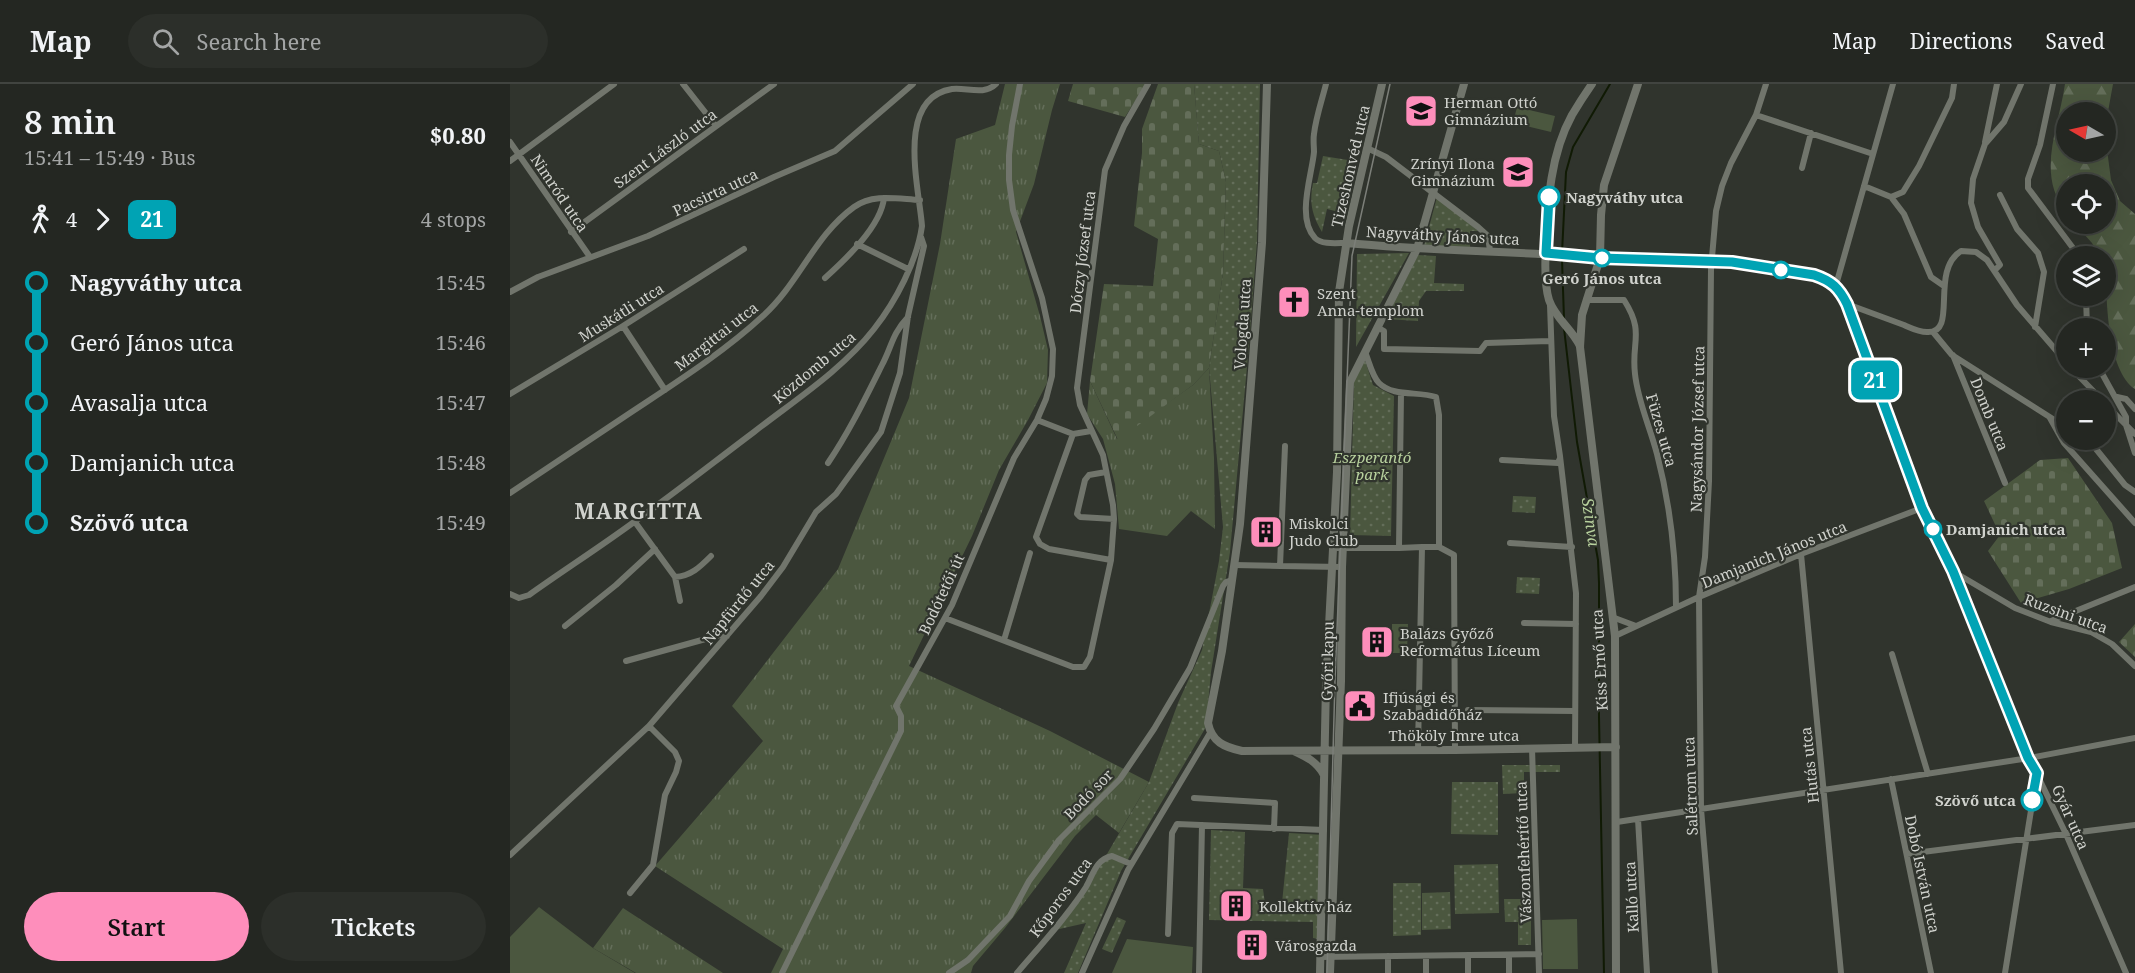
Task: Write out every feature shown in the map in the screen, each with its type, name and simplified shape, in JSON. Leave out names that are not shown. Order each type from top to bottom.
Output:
[{"type":"street","points":[[510,161],[614,84]]},
{"type":"street","points":[[683,84],[716,126]]},
{"type":"street","name":"Szent László utca","points":[[571,231],[774,84]]},
{"type":"street","name":"Pacsirta utca","points":[[510,292],[538,277],[648,236],[835,151],[913,84]]},
{"type":"street","name":"Közdomb utca","points":[[510,594],[519,598],[530,594],[635,522],[810,389],[854,351],[875,327],[893,300],[921,236],[915,136],[916,121],[921,110],[927,100],[938,93],[953,89],[984,90],[996,84]]},
{"type":"street","name":"Bodótetői út","points":[[782,973],[901,731],[903,723],[896,706],[945,618],[1014,458],[1037,420],[1046,399],[1052,376],[1053,349],[1042,298],[1013,210],[1009,180],[1008,155],[1020,84]]},
{"type":"street","name":"Dóczy József utca","points":[[945,618],[1073,667],[1084,667],[1090,657],[1111,560],[1114,519],[1103,455],[1090,431],[1080,405],[1077,388],[1103,179],[1113,147],[1148,84]]},
{"type":"street","name":"Vologda utca","points":[[1210,733],[1208,723],[1222,651],[1240,524],[1262,243],[1267,84]]},
{"type":"street","name":"Tizeshonvéd utca","points":[[1326,84],[1313,135],[1314,153],[1306,191],[1306,206],[1311,232],[1316,239],[1320,242],[1346,243],[1382,84]]},
{"type":"street","name":"Győri kapu","points":[[1330,973],[1350,382],[1417,249],[1464,84]]},
{"type":"street","name":"Kiss Ernő utca","points":[[1580,348],[1575,336],[1554,310],[1547,291],[1554,165],[1572,117],[1592,84]]},
{"type":"street","points":[[1600,258],[1601,215],[1605,185],[1638,84]]},
{"type":"street","name":"Nagysándor József utca","points":[[1699,597],[1705,557],[1710,481],[1710,309],[1716,211],[1722,186],[1756,115],[1766,84]]},
{"type":"street","points":[[1893,84],[1836,285],[1847,304],[1920,331],[1933,332],[1939,329],[1944,318],[1945,271],[1950,261],[1961,251],[1976,252],[1995,270],[2017,305],[2056,351]]},
{"type":"street","points":[[1891,197],[1903,192],[1919,166],[1952,98],[1954,84]]},
{"type":"street","points":[[1995,270],[2000,265],[1978,227],[1971,203],[1972,180],[1985,144],[1997,84]]},
{"type":"street","points":[[1985,144],[2004,122],[2021,84]]},
{"type":"street","points":[[2053,84],[2040,145],[2028,179],[2028,188],[2072,246]]},
{"type":"street","points":[[1756,115],[1873,154]]},
{"type":"street","points":[[1802,168],[1811,134]]},
{"type":"street","name":"Nimród utca","points":[[510,142],[590,257]]},
{"type":"street","points":[[1367,148],[1386,157],[1478,227],[1488,236],[1490,251]]},
{"type":"street","points":[[1864,186],[1891,197],[1904,214],[1930,277],[1944,286]]},
{"type":"street","points":[[2000,195],[2018,229],[2038,254],[2044,272],[2035,327]]},
{"type":"street","points":[[825,278],[878,219],[883,209],[884,198]]},
{"type":"street","name":"Margittai utca","points":[[510,493],[665,390],[740,336],[786,291],[820,241],[854,208],[868,199],[920,200]]},
{"type":"street","name":"Napfürdő utca","points":[[510,855],[649,726],[783,567],[816,512],[836,494],[881,432],[900,373],[908,316],[924,246],[921,236]]},
{"type":"street","name":"Nagyváthy János utca","points":[[1346,243],[1417,249],[1732,262],[1814,275],[1836,285]]},
{"type":"street","name":"Győri kapu","points":[[1320,973],[1326,684],[1340,380],[1339,292],[1346,243]]},
{"type":"street","points":[[857,244],[908,269]]},
{"type":"street","name":"Muskátli utca","points":[[510,394],[744,249]]},
{"type":"street","name":"Kiss Ernő utca","points":[[1600,258],[1582,315],[1580,348],[1615,636],[1616,973]]},
{"type":"street","name":"Füzes utca","points":[[1586,300],[1624,300],[1633,314],[1637,328],[1635,372],[1670,507],[1676,573],[1676,607]]},
{"type":"street","points":[[1550,301],[1554,416],[1576,592],[1575,747]]},
{"type":"street","name":"Gyár utca","points":[[1847,304],[1922,508],[1953,571],[2028,758],[2066,834],[2126,973]]},
{"type":"street","name":"Napfürdő utca","points":[[828,463],[850,430],[889,352],[892,336],[908,316]]},
{"type":"street","points":[[623,326],[665,390]]},
{"type":"street","points":[[1377,327],[1384,331],[1384,349],[1480,351],[1486,343],[1550,340]]},
{"type":"street","name":"Domb utca","points":[[1933,332],[1952,355],[2005,483]]},
{"type":"street","points":[[1365,352],[1378,382],[1388,389],[1401,393],[1424,393],[1436,397],[1439,415],[1438,547]]},
{"type":"street","name":"Domb utca","points":[[1952,355],[2056,421]]},
{"type":"street","points":[[2081,378],[2092,390]]},
{"type":"street","points":[[2105,378],[2126,417],[2126,425],[2135,453]]},
{"type":"street","points":[[1398,548],[1401,393]]},
{"type":"street","points":[[2117,397],[2126,399],[2135,409]]},
{"type":"street","points":[[2116,415],[2135,434]]},
{"type":"street","points":[[2050,417],[2064,443],[2135,523]]},
{"type":"street","points":[[1037,420],[1073,434],[1090,431]]},
{"type":"street","points":[[1073,434],[1036,537],[1040,544],[1049,549],[1111,560]]},
{"type":"street","points":[[1280,566],[1285,446]]},
{"type":"street","points":[[2097,450],[2125,485],[2135,492]]},
{"type":"street","points":[[1502,460],[1558,463],[1560,456]]},
{"type":"street","points":[[1106,472],[1089,475],[1085,480],[1077,514],[1080,518],[1114,519]]},
{"type":"street","name":"Damjanich János utca","points":[[1615,636],[1676,607],[1801,554],[1922,508]]},
{"type":"street","points":[[635,522],[675,577],[680,601]]},
{"type":"street","points":[[1510,543],[1572,547]]},
{"type":"street","points":[[1418,749],[1422,547]]},
{"type":"street","points":[[1334,548],[1438,547],[1454,555],[1455,750]]},
{"type":"street","points":[[565,626],[616,585],[655,549]]},
{"type":"street","points":[[1004,640],[1030,553]]},
{"type":"street","name":"Hutás utca","points":[[1801,554],[1841,973]]},
{"type":"street","points":[[675,577],[686,576],[699,568],[711,556]]},
{"type":"street","points":[[1234,565],[1342,567]]},
{"type":"street","name":"Ruzsini utca","points":[[1953,571],[2016,608],[2050,622],[2091,632],[2112,644],[2135,666]]},
{"type":"street","points":[[1959,586],[1966,579]]},
{"type":"street","name":"Bodó sor","points":[[948,973],[968,960],[1010,916],[1029,881],[1059,840],[1120,779],[1154,729],[1190,668],[1223,586],[1232,580]]},
{"type":"street","points":[[2050,622],[2135,587]]},
{"type":"street","name":"Salétrom utca","points":[[1699,597],[1701,809],[1715,973]]},
{"type":"street","points":[[1612,617],[1636,627]]},
{"type":"street","points":[[1524,623],[1576,624]]},
{"type":"street","points":[[626,662],[720,635],[727,636]]},
{"type":"street","points":[[1892,654],[1928,774]]},
{"type":"street","points":[[1468,710],[1575,711]]},
{"type":"street","points":[[630,893],[652,865],[666,795],[679,761],[675,752],[649,726]]},
{"type":"street","points":[[1082,973],[1131,864],[1210,733]]},
{"type":"street","name":"Thököly Imre utca","points":[[1210,733],[1220,744],[1242,751],[1616,747]]},
{"type":"street","points":[[1617,822],[2028,758],[2135,738]]},
{"type":"street","name":"Vászonfehérítő utca","points":[[1532,748],[1539,973]]},
{"type":"street","points":[[1293,751],[1317,765],[1325,776]]},
{"type":"street","points":[[2005,973],[2037,773]]},
{"type":"street","name":"Dobó István utca","points":[[1891,779],[1931,973]]},
{"type":"street","points":[[1194,798],[1275,803],[1274,829]]},
{"type":"street","name":"Kalló utca","points":[[1638,819],[1647,973]]},
{"type":"street","points":[[1168,934],[1172,833],[1177,824],[1324,830]]},
{"type":"street","points":[[1199,971],[1202,825]]},
{"type":"street","points":[[1907,854],[2135,825]]},
{"type":"street","name":"Kőporos utca","points":[[1017,973],[1085,889],[1102,860],[1112,856],[1131,864]]},
{"type":"street","points":[[1321,957],[1539,954]]},
{"type":"street","points":[[1468,955],[1468,973]]},
{"type":"street","points":[[1509,955],[1509,973]]},
{"type":"street","points":[[1426,956],[1426,973]]},
{"type":"street","points":[[1388,957],[1388,973]]},
{"type":"green space","points":[[1005,84],[1060,84],[1034,184],[1016,232],[1048,350],[1047,383],[999,470],[972,536],[909,666],[1050,731],[1149,782],[1119,833],[1096,815],[1075,836],[973,966],[971,973],[771,973],[783,949],[655,866],[763,741],[732,706],[838,569],[909,398],[940,244],[956,139],[995,125]]},
{"type":"green space","points":[[1073,84],[1146,84],[1125,117],[1068,101]]},
{"type":"green space","points":[[1158,84],[1194,84],[1199,144],[1219,151],[1226,182],[1223,273],[1209,368],[1193,385],[1118,440],[1090,381],[1104,284],[1153,286],[1158,239],[1134,226],[1142,153],[1142,129]]},
{"type":"green space","points":[[1194,84],[1260,84],[1257,242],[1249,345],[1230,552],[1211,672],[1206,727],[1121,871],[1078,973],[1064,973],[1086,923],[1055,930],[1093,878],[1149,782],[1178,703],[1202,650],[1219,561],[1223,527],[1209,368],[1223,273],[1226,182],[1219,151],[1199,144]]},
{"type":"green space","points":[[2065,84],[2113,84],[2110,102],[2062,102]]},
{"type":"green space","points":[[1517,107],[1555,116],[1551,132],[1513,123]]},
{"type":"green space","points":[[2056,129],[2056,162],[2109,162],[2110,174],[2056,174],[2056,195],[2052,183],[2051,167]]},
{"type":"green space","points":[[1323,156],[1354,161],[1343,213],[1327,209],[1322,232],[1314,214],[1311,197],[1313,183],[1317,183]]},
{"type":"green space","points":[[2116,192],[2120,201],[2135,214],[2135,389],[2125,379],[2116,357],[2116,318],[2108,318],[2107,306],[2116,306],[2116,246],[2094,246],[2084,234],[2116,234]]},
{"type":"green space","points":[[1437,197],[1478,231],[1470,231],[1470,247],[1424,246]]},
{"type":"green space","points":[[1409,253],[1356,347],[1357,254]]},
{"type":"green space","points":[[1418,255],[1436,256],[1434,283],[1464,284],[1464,291],[1426,291],[1419,301],[1418,321],[1386,319]]},
{"type":"green space","name":"Eszperantó park","points":[[1365,360],[1373,385],[1394,396],[1391,536],[1350,535],[1354,381]]},
{"type":"green space","points":[[1209,368],[1215,529],[1191,511],[1167,536],[1119,529],[1115,484],[1103,439],[1087,414],[1090,381],[1117,439],[1193,385]]},
{"type":"green space","points":[[2068,458],[2112,523],[2122,568],[2069,589],[2021,603],[1988,551],[2000,535],[1984,501],[2040,460]]},
{"type":"green space","points":[[1513,496],[1536,497],[1535,513],[1512,512]]},
{"type":"green space","points":[[1517,577],[1540,578],[1539,594],[1516,593]]},
{"type":"green space","points":[[1392,624],[1408,624],[1407,653],[1392,653]]},
{"type":"green space","points":[[2135,624],[2135,657],[2119,642]]},
{"type":"green space","points":[[1502,765],[1560,765],[1560,772],[1524,772],[1524,793],[1503,794]]},
{"type":"green space","points":[[1452,782],[1498,782],[1498,835],[1451,834]]},
{"type":"green space","points":[[1211,830],[1245,832],[1243,888],[1263,889],[1266,911],[1281,913],[1289,833],[1324,835],[1318,939],[1313,938],[1313,922],[1209,920]]},
{"type":"green space","points":[[1498,864],[1499,913],[1455,914],[1454,865]]},
{"type":"green space","points":[[1393,883],[1421,883],[1421,935],[1393,936]]},
{"type":"green space","points":[[1450,892],[1451,929],[1422,930],[1422,893]]},
{"type":"green space","points":[[1504,899],[1531,899],[1531,945],[1518,945],[1518,922],[1505,922]]},
{"type":"green space","points":[[539,907],[593,948],[635,973],[510,973],[510,937]]},
{"type":"green space","points":[[623,908],[723,973],[636,973],[593,948]]},
{"type":"green space","points":[[1117,917],[1126,921],[1112,953],[1102,949]]},
{"type":"green space","points":[[1577,919],[1578,969],[1543,969],[1542,920]]},
{"type":"green space","points":[[1127,939],[1193,947],[1192,973],[1112,973]]},
{"type":"waterway","name":"Szinva","points":[[1562,253],[1566,172],[1573,147],[1610,84]]},
{"type":"waterway","name":"Szinva","points":[[1562,259],[1564,319]]},
{"type":"waterway","name":"Szinva","points":[[1564,328],[1577,442],[1598,560],[1604,973]]},
{"type":"tram line","points":[[1327,973],[1335,680],[1352,256],[1390,84]]},
{"type":"bus line","name":"21","points":[[1549,197],[1546,253],[1600,258],[1732,262],[1814,275],[1836,285],[1847,304],[1922,508],[1953,571],[2028,758],[2037,773],[2032,800]]},
{"type":"place","name":"Herman Ottó Gimnázium","points":[[1421,111]]},
{"type":"place","name":"Zrínyi Ilona Gimnázium","points":[[1518,172]]},
{"type":"place","name":"Nagyváthy utca","points":[[1549,197]]},
{"type":"place","name":"Geró János utca","points":[[1602,258]]},
{"type":"place","name":"Szent Anna-templom","points":[[1294,302]]},
{"type":"place","name":"Damjanich utca","points":[[1933,529]]},
{"type":"place","name":"Miskolci Judo Club","points":[[1266,532]]},
{"type":"place","name":"Balázs Győző Református Líceum","points":[[1377,642]]},
{"type":"place","name":"Ifjúsági és Szabadidőház","points":[[1360,706]]},
{"type":"place","name":"Szövő utca","points":[[2032,800]]},
{"type":"place","name":"Kollektív ház","points":[[1236,906]]},
{"type":"place","name":"Városgazda","points":[[1252,945]]},
{"type":"district","name":"MARGITTA","points":[[639,511]]}]
